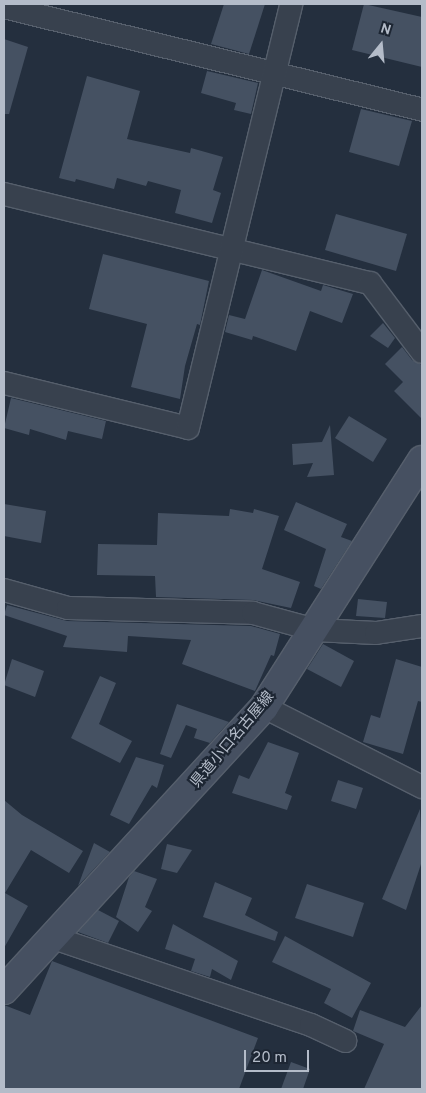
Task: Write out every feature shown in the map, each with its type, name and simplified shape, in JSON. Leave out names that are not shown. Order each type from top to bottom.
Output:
[{"type":"main road","name":"県道小口名古屋線","points":[[4,990],[54,938],[264,708],[422,460]]},
{"type":"street","points":[[4,382],[188,428],[291,4]]},
{"type":"street","points":[[4,6],[422,110]]},
{"type":"street","points":[[4,194],[232,251],[370,283],[422,352]]},
{"type":"street","points":[[4,590],[68,608],[253,613],[315,630],[376,633],[422,626]]},
{"type":"street","points":[[264,708],[422,787]]},
{"type":"street","points":[[54,938],[311,1024],[345,1041]]},
{"type":"building","points":[[224,4],[265,4],[249,54],[211,44]]},
{"type":"building","points":[[364,4],[422,17],[422,67],[352,50]]},
{"type":"building","points":[[4,39],[28,47],[9,114],[4,114]]},
{"type":"building","points":[[207,71],[258,83],[251,114],[234,110],[236,103],[201,93]]},
{"type":"building","points":[[87,76],[140,91],[127,139],[190,153],[191,148],[223,157],[213,190],[221,193],[212,223],[175,213],[181,190],[148,181],[146,186],[117,178],[114,189],[76,179],[75,182],[59,178]]},
{"type":"building","points":[[361,109],[412,121],[399,166],[349,152]]},
{"type":"building","points":[[336,214],[407,234],[396,271],[325,250]]},
{"type":"building","points":[[103,254],[209,281],[200,325],[197,324],[185,366],[180,399],[131,387],[147,324],[89,309]]},
{"type":"building","points":[[262,270],[321,291],[323,285],[353,294],[342,323],[310,311],[296,351],[253,336],[252,340],[225,332],[229,315],[245,319]]},
{"type":"building","points":[[383,323],[395,338],[388,348],[370,336]]},
{"type":"building","points":[[402,347],[412,360],[422,365],[422,419],[394,391],[403,382],[385,364]]},
{"type":"building","points":[[11,398],[106,421],[102,439],[68,431],[66,440],[30,429],[29,435],[4,428]]},
{"type":"building","points":[[349,416],[387,439],[373,462],[335,438]]},
{"type":"building","points":[[330,425],[334,475],[307,477],[313,463],[293,465],[292,444],[322,442]]},
{"type":"building","points":[[296,502],[347,524],[341,537],[352,541],[321,589],[314,586],[326,549],[284,530]]},
{"type":"building","points":[[4,504],[46,511],[41,543],[4,536]]},
{"type":"building","points":[[230,509],[253,513],[254,509],[279,516],[262,569],[300,582],[291,608],[253,600],[156,597],[155,576],[97,575],[98,544],[157,545],[158,513],[229,516]]},
{"type":"building","points":[[358,599],[387,602],[385,618],[356,616]]},
{"type":"building","points":[[7,605],[67,621],[251,626],[280,634],[274,656],[271,655],[255,691],[182,664],[191,640],[128,636],[127,652],[63,647],[67,636],[4,615]]},
{"type":"building","points":[[323,644],[354,661],[341,687],[307,669]]},
{"type":"building","points":[[12,659],[44,671],[35,697],[4,685]]},
{"type":"building","points":[[396,659],[422,667],[422,702],[418,701],[403,754],[363,742],[371,715],[380,718]]},
{"type":"building","points":[[100,676],[116,683],[99,724],[132,741],[120,763],[71,738]]},
{"type":"building","points":[[177,704],[229,722],[210,743],[194,738],[197,729],[186,725],[171,758],[160,754]]},
{"type":"building","points":[[268,742],[299,753],[285,793],[292,796],[287,810],[232,793],[239,775],[249,779]]},
{"type":"building","points":[[136,757],[164,765],[157,788],[152,785],[129,824],[110,815]]},
{"type":"building","points":[[338,780],[363,788],[356,809],[331,801]]},
{"type":"building","points":[[4,800],[22,815],[83,851],[69,873],[31,850],[5,893],[28,906],[4,948]]},
{"type":"building","points":[[420,809],[422,861],[406,910],[382,899]]},
{"type":"building","points":[[94,843],[110,852],[78,886]]},
{"type":"building","points":[[167,844],[192,850],[177,873],[161,869]]},
{"type":"building","points":[[134,871],[157,879],[145,907],[152,911],[138,932],[116,917],[129,877]]},
{"type":"building","points":[[215,882],[252,898],[245,915],[278,932],[275,941],[203,917]]},
{"type":"building","points":[[307,884],[364,903],[353,937],[295,918]]},
{"type":"building","points":[[98,910],[119,921],[108,943],[78,932]]},
{"type":"building","points":[[173,924],[238,961],[231,980],[212,969],[210,977],[191,971],[195,959],[165,949]]},
{"type":"building","points":[[285,936],[371,983],[352,1018],[324,1003],[331,989],[272,962]]},
{"type":"building","points":[[52,961],[258,1038],[239,1089],[4,1089],[4,1005],[30,1015]]},
{"type":"building","points":[[422,1005],[422,1089],[364,1089],[384,1044],[353,1031],[360,1010],[405,1027]]},
{"type":"building","points":[[291,1062],[310,1069],[303,1089],[281,1089]]}]
